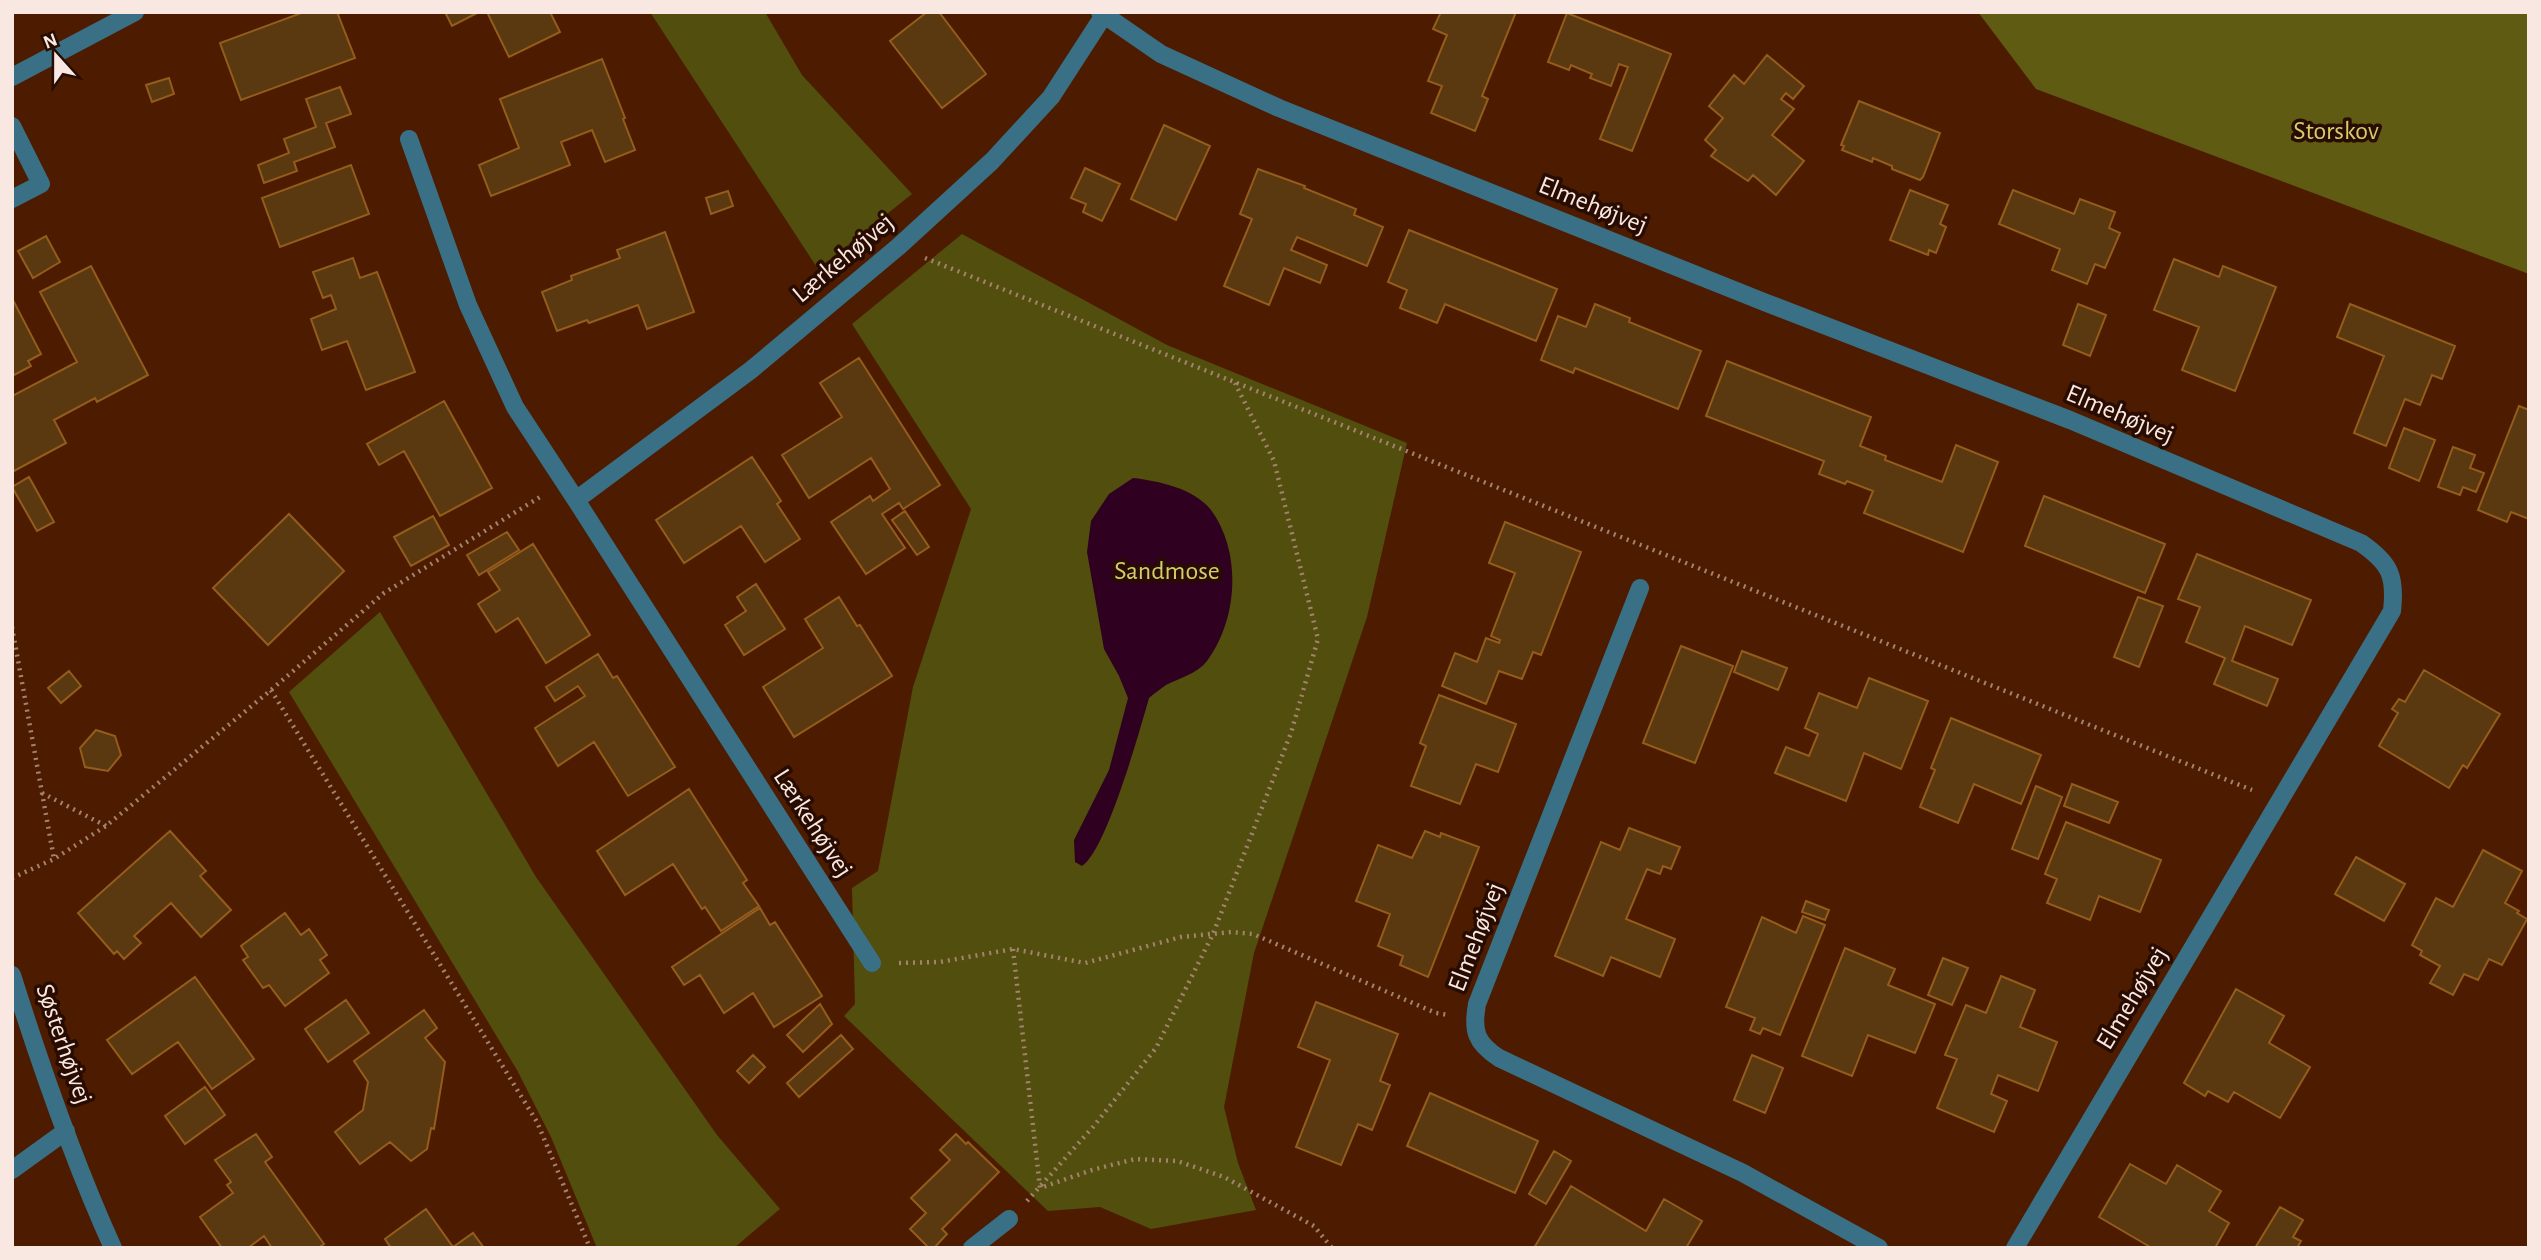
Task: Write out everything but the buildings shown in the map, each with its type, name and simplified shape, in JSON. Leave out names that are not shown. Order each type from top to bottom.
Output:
[{"type":"street","points":[[12,76],[135,12]]},
{"type":"street","name":"Lærkehøjvej","points":[[576,500],[751,370],[898,247],[992,162],[1051,97],[1103,13]]},
{"type":"street","name":"Elmehøjvej","points":[[1103,13],[1161,54],[1279,108],[1764,302],[2070,420],[2361,543],[2376,553],[2390,569],[2394,590],[2392,611],[2015,1248]]},
{"type":"street","points":[[12,126],[41,184],[12,199]]},
{"type":"street","name":"Lærkehøjvej","points":[[409,139],[468,305],[515,408],[872,963]]},
{"type":"street","name":"Elmehøjvej","points":[[1640,588],[1477,1004],[1474,1019],[1476,1035],[1485,1049],[1499,1058],[1744,1173],[1879,1248]]},
{"type":"street","name":"Søsterhøjvej","points":[[12,975],[29,1031],[113,1248]]},
{"type":"street","name":"Søsterhøjvej","points":[[12,1170],[66,1131]]},
{"type":"street","points":[[972,1248],[1009,1219]]},
{"type":"path","points":[[898,247],[2279,801]]},
{"type":"path","points":[[1009,1219],[1040,1188],[1156,1048],[1213,934],[1291,733],[1318,639],[1274,461],[1234,382]]},
{"type":"path","points":[[12,878],[54,859],[106,826],[271,691],[384,593],[564,482]]},
{"type":"path","points":[[12,627],[54,859]]},
{"type":"path","points":[[271,691],[537,1122],[590,1248]]},
{"type":"path","points":[[41,793],[106,826]]},
{"type":"path","points":[[872,963],[940,962],[1013,949],[1085,963],[1181,937],[1231,932],[1253,934],[1436,1013],[1474,1019]]},
{"type":"path","points":[[1013,949],[1040,1188]]},
{"type":"path","points":[[1040,1188],[1135,1159],[1177,1161],[1224,1177],[1314,1226],[1332,1248]]},
{"type":"green space","points":[[650,12],[765,12],[802,75],[912,194],[818,269]]},
{"type":"green space","name":"Storskov","points":[[1978,12],[2529,12],[2529,274],[2036,89]]},
{"type":"green space","name":"Sandmose","points":[[962,234],[1167,345],[1407,443],[1367,617],[1254,953],[1224,1107],[1238,1163],[1256,1210],[1151,1229],[1100,1207],[1048,1211],[844,1016],[855,1004],[852,888],[878,871],[913,687],[971,509],[852,324]]},
{"type":"green space","points":[[380,612],[536,877],[717,1135],[780,1209],[734,1248],[597,1248],[551,1137],[517,1070],[289,692]]},
{"type":"shaded area","points":[[1133,478],[1185,491],[1204,502],[1211,510],[1228,545],[1232,565],[1230,606],[1225,626],[1207,661],[1149,698],[1111,815],[1091,856],[1082,866],[1075,862],[1074,840],[1109,770],[1128,698],[1104,649],[1087,552],[1091,521],[1109,494]]}]
